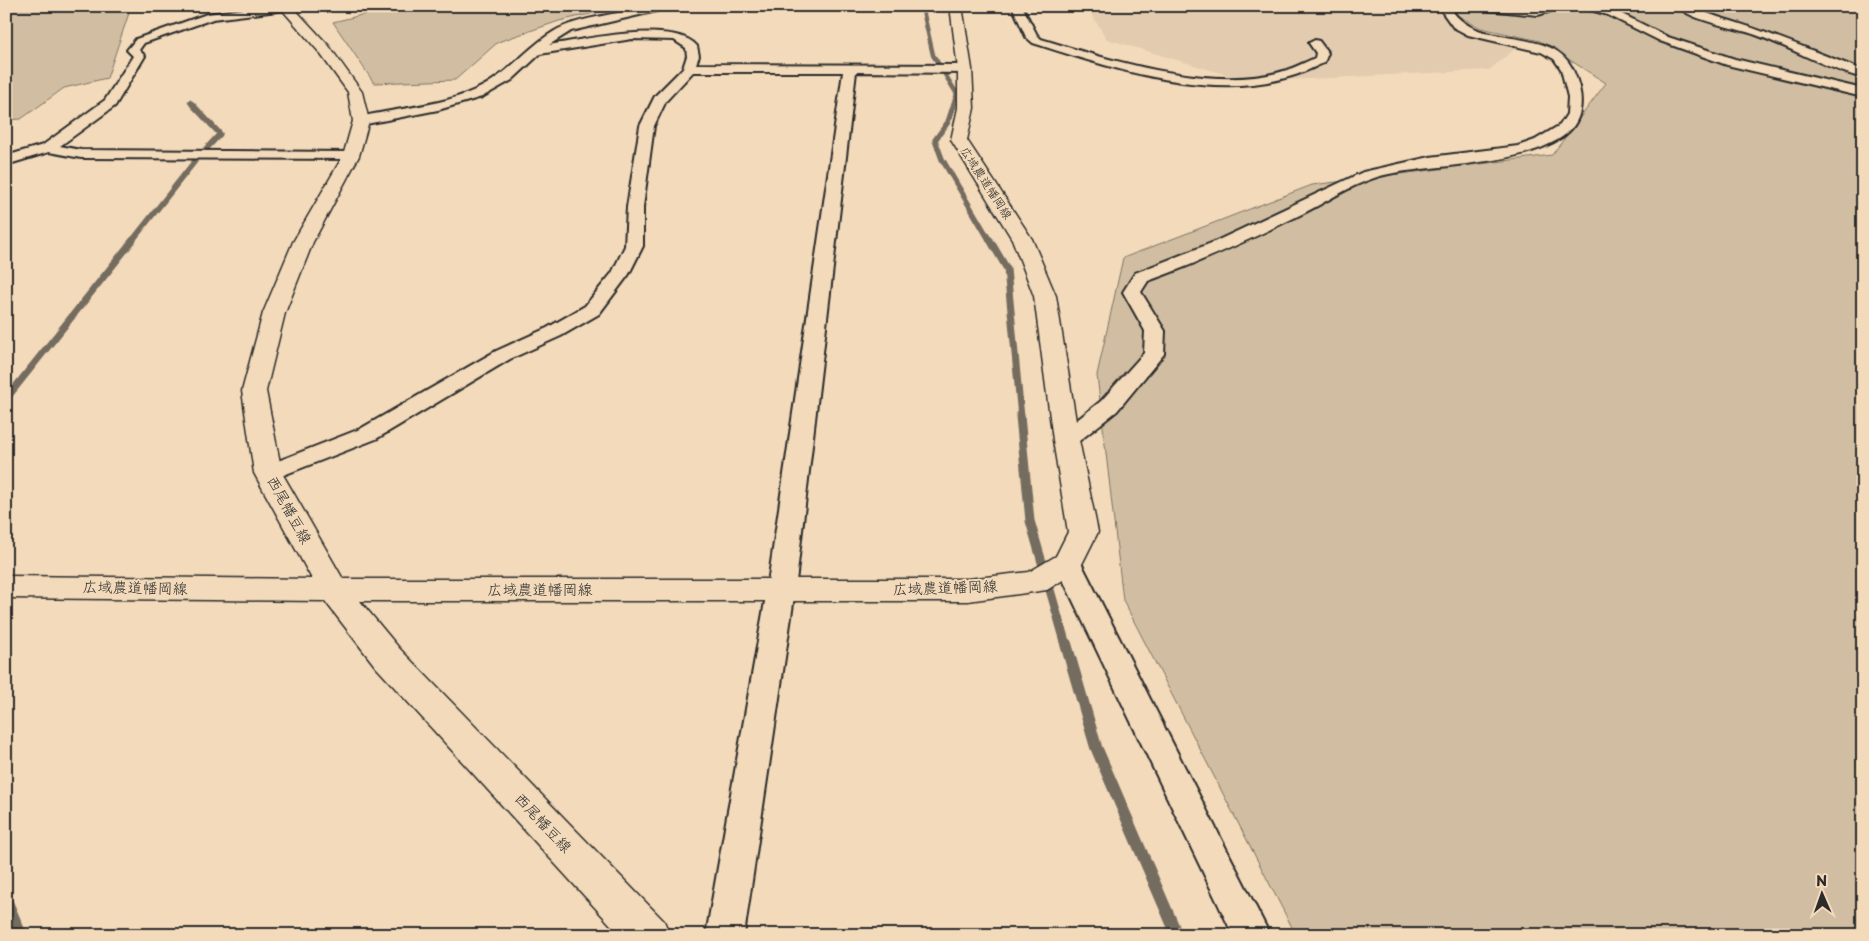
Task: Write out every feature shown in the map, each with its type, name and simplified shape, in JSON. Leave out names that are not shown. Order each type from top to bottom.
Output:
[{"type":"street","points":[[6,161],[48,148],[110,103],[139,56],[134,50],[140,41],[211,16],[285,6]]},
{"type":"street","name":"西尾幡豆線","points":[[285,6],[324,48],[355,92],[361,121],[352,156],[304,242],[274,312],[254,391],[268,473],[334,590],[387,657],[649,935]]},
{"type":"street","points":[[361,121],[422,109],[466,97],[508,77],[553,35],[568,28],[673,6]]},
{"type":"street","name":"広域農道幡岡線","points":[[6,587],[334,590],[968,590],[1036,582],[1066,564],[1083,532],[1066,440],[1045,296],[1022,239],[959,140],[966,108],[958,69],[956,6]]},
{"type":"street","points":[[1017,6],[1032,37],[1037,41],[1133,67],[1205,80],[1252,80],[1304,70],[1320,60],[1322,53],[1314,43]]},
{"type":"street","points":[[1066,440],[1109,406],[1154,354],[1155,331],[1132,292],[1141,277],[1163,270],[1236,239],[1369,175],[1413,164],[1529,148],[1556,135],[1572,120],[1576,105],[1566,67],[1558,55],[1531,46],[1474,34],[1450,17],[1447,11],[1456,6]]},
{"type":"street","points":[[1477,6],[1522,12],[1538,12],[1563,6]]},
{"type":"street","points":[[1582,6],[1612,13],[1678,45],[1731,62],[1863,93]]},
{"type":"street","points":[[1682,6],[1704,16],[1761,33],[1804,52],[1863,74]]},
{"type":"street","points":[[268,473],[368,434],[503,355],[554,332],[592,310],[620,274],[634,246],[635,207],[647,126],[660,99],[683,77],[689,68],[693,56],[691,46],[677,37],[632,36],[534,51]]},
{"type":"street","points":[[689,68],[958,69]]},
{"type":"street","points":[[725,935],[781,590],[850,69]]},
{"type":"street","points":[[48,148],[81,154],[352,156]]},
{"type":"street","points":[[1066,564],[1252,935]]},
{"type":"shaded area","points":[[6,6],[126,6],[129,13],[107,78],[64,88],[21,119],[6,120]]},
{"type":"shaded area","points":[[362,6],[625,6],[559,21],[498,42],[455,80],[374,83],[333,22],[370,13]]},
{"type":"shaded area","points":[[1086,6],[1431,6],[1470,36],[1516,48],[1489,70],[1251,82],[1107,39]]},
{"type":"shaded area","points":[[1439,6],[1863,6],[1863,935],[1296,935],[1123,600],[1097,375],[1123,258],[1312,185],[1552,155],[1606,83],[1540,41],[1481,28]]},
{"type":"waterway","points":[[922,6],[933,55],[957,94],[953,105]]},
{"type":"waterway","points":[[192,104],[220,134],[205,150]]},
{"type":"waterway","points":[[954,104],[948,122],[935,140],[942,159],[990,241]]},
{"type":"waterway","points":[[132,241],[195,161]]},
{"type":"waterway","points":[[6,399],[133,240]]},
{"type":"waterway","points":[[990,240],[1007,269],[1021,417]]},
{"type":"waterway","points":[[1020,416],[1030,521],[1066,645]]},
{"type":"waterway","points":[[1066,644],[1096,747],[1177,935]]},
{"type":"waterway","points":[[6,900],[21,935]]}]
